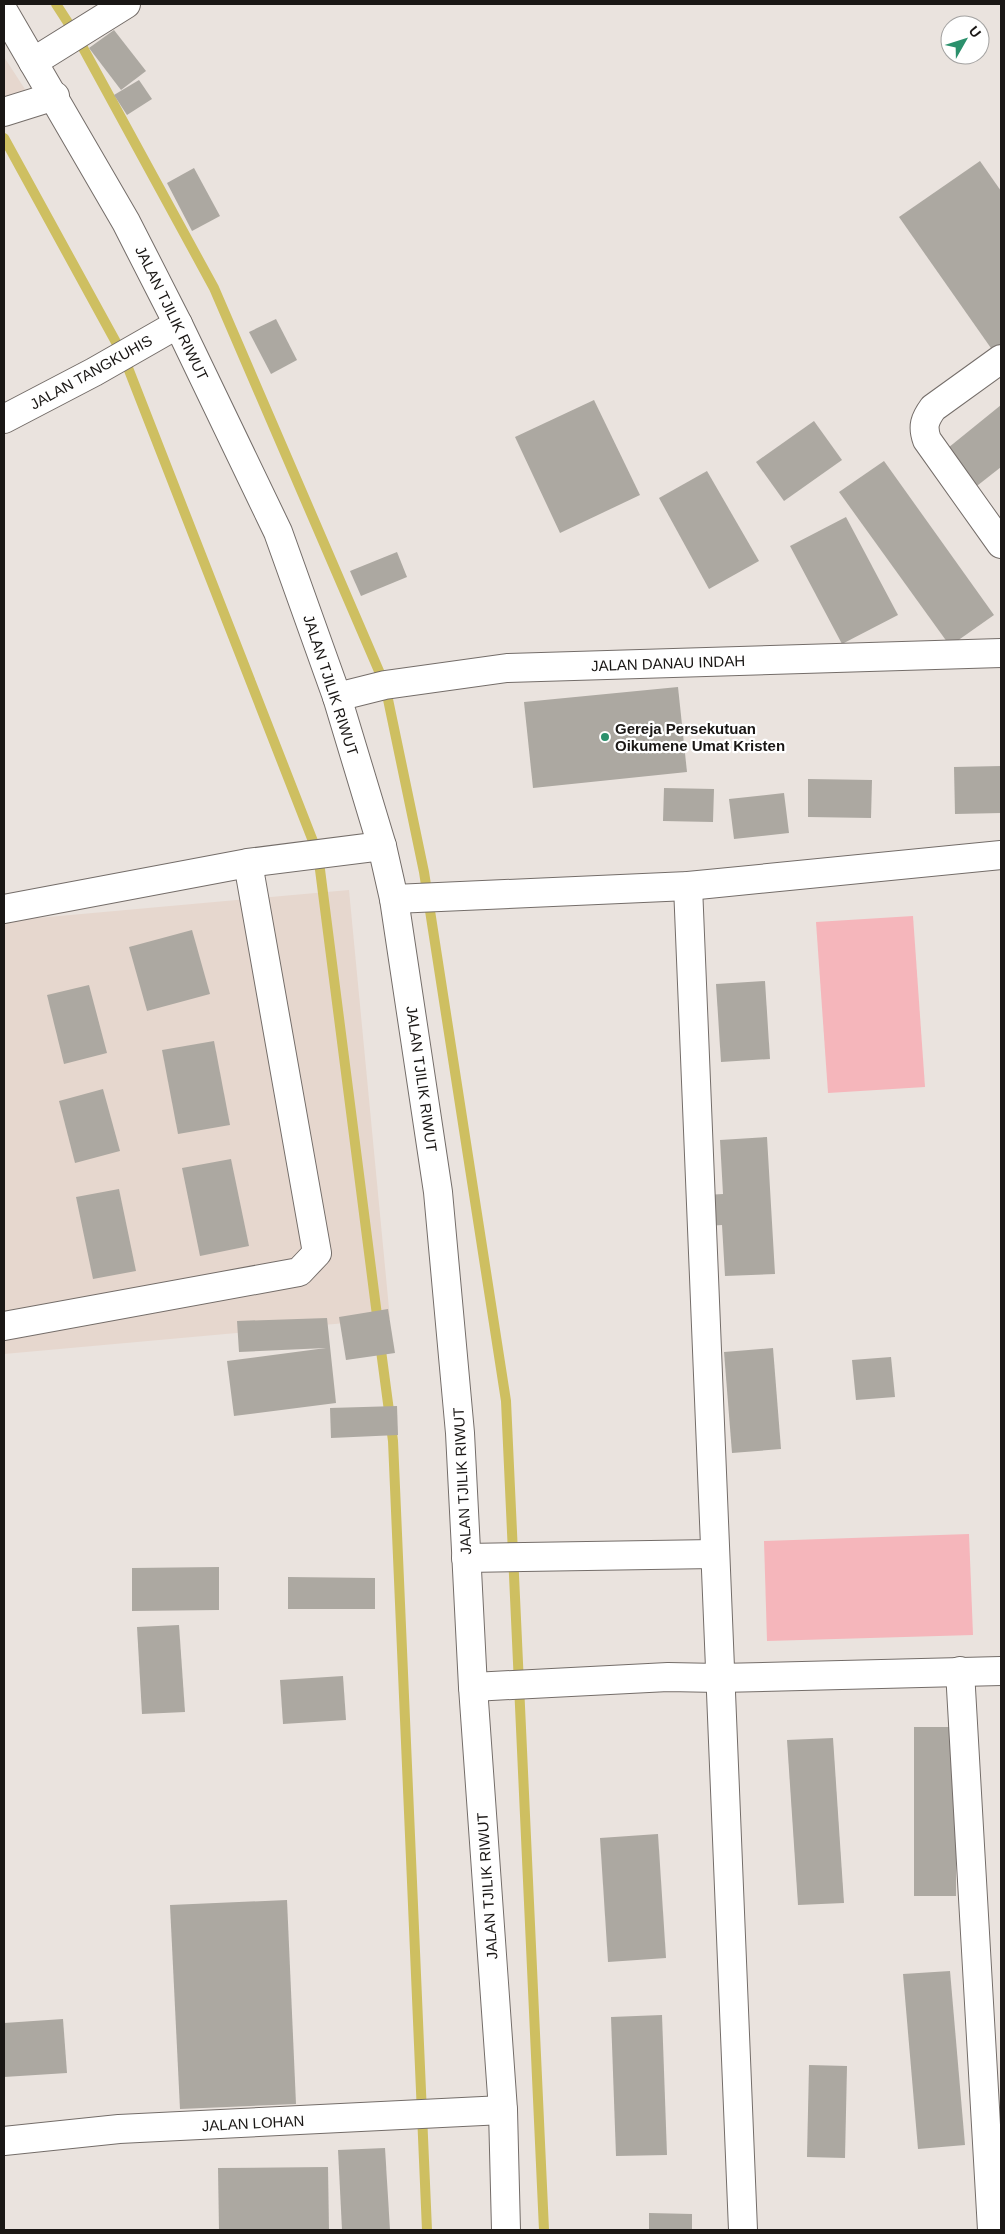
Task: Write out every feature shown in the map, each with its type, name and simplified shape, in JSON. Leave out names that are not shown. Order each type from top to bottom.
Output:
[{"type":"main road","points":[[33,62],[126,4]]},
{"type":"main road","name":"JALAN TJILIK RIWUT","points":[[4,12],[126,222],[178,324],[278,532],[337,697],[382,846],[394,899],[438,1192],[460,1433],[473,1687],[503,2110],[506,2230]]},
{"type":"main road","points":[[4,112],[54,96]]},
{"type":"main road","name":"JALAN TANGKUHIS","points":[[4,419],[94,372],[178,324]]},
{"type":"main road","points":[[1001,359],[934,408],[927,417],[923,429],[927,440],[1001,544]]},
{"type":"main road","name":"JALAN DANAU INDAH","points":[[337,697],[385,684],[507,668],[1001,653]]},
{"type":"main road","points":[[4,909],[248,863],[382,846]]},
{"type":"main road","points":[[394,899],[688,886],[1001,855]]},
{"type":"main road","points":[[4,1326],[299,1272],[318,1253],[248,863]]},
{"type":"main road","points":[[688,886],[743,2230]]},
{"type":"main road","points":[[466,1558],[714,1554]]},
{"type":"main road","points":[[960,1671],[992,2230]]},
{"type":"main road","points":[[473,1687],[668,1678],[1001,1671]]},
{"type":"main road","name":"JALAN LOHAN","points":[[4,2141],[118,2129],[503,2110]]},
{"type":"shaded area","points":[[4,57],[32,100],[4,109]]},
{"type":"shaded area","points":[[349,890],[390,1319],[4,1354],[4,921]]},
{"type":"shaded area","points":[[913,916],[925,1087],[828,1093],[816,922]]},
{"type":"shaded area","points":[[969,1534],[973,1635],[767,1641],[764,1541]]},
{"type":"building","points":[[114,30],[146,71],[121,90],[89,48]]},
{"type":"building","points":[[139,80],[152,99],[127,115],[114,95]]},
{"type":"building","points":[[980,161],[1001,191],[1001,345],[993,351],[899,217]]},
{"type":"building","points":[[194,168],[220,216],[192,231],[167,183]]},
{"type":"building","points":[[276,319],[297,360],[271,374],[249,332]]},
{"type":"building","points":[[594,400],[640,495],[560,533],[515,437]]},
{"type":"building","points":[[1001,405],[1001,467],[973,489],[943,452]]},
{"type":"building","points":[[814,421],[842,460],[784,501],[756,462]]},
{"type":"building","points":[[884,461],[994,615],[950,646],[839,492]]},
{"type":"building","points":[[707,471],[759,561],[709,589],[659,498]]},
{"type":"building","points":[[846,517],[898,615],[842,644],[790,546]]},
{"type":"building","points":[[397,552],[407,577],[361,596],[350,571]]},
{"type":"building","name":"Gereja Persekutuan Oikumene Umat Kristen","points":[[678,687],[687,772],[533,788],[524,702]]},
{"type":"building","points":[[1001,766],[1001,813],[955,814],[954,767]]},
{"type":"building","points":[[808,779],[872,780],[871,818],[808,817]]},
{"type":"building","points":[[664,788],[714,789],[713,822],[663,821]]},
{"type":"building","points":[[784,793],[789,833],[734,839],[729,799]]},
{"type":"building","points":[[192,930],[210,994],[147,1011],[129,947]]},
{"type":"building","points":[[765,981],[770,1059],[721,1062],[716,984]]},
{"type":"building","points":[[89,985],[107,1053],[64,1064],[47,995]]},
{"type":"building","points":[[214,1041],[230,1125],[178,1134],[162,1050]]},
{"type":"building","points":[[103,1089],[120,1151],[75,1163],[59,1101]]},
{"type":"building","points":[[767,1137],[775,1274],[725,1276],[722,1225],[707,1226],[705,1195],[723,1194],[720,1140]]},
{"type":"building","points":[[231,1159],[249,1246],[200,1256],[182,1168]]},
{"type":"building","points":[[119,1189],[136,1271],[93,1279],[76,1197]]},
{"type":"building","points":[[388,1309],[395,1353],[346,1360],[339,1317]]},
{"type":"building","points":[[327,1318],[336,1403],[234,1416],[227,1361],[326,1348],[239,1352],[237,1321]]},
{"type":"building","points":[[773,1348],[781,1449],[732,1453],[724,1352]]},
{"type":"building","points":[[891,1357],[895,1397],[856,1400],[852,1360]]},
{"type":"building","points":[[397,1406],[398,1435],[331,1438],[330,1408]]},
{"type":"building","points":[[219,1567],[219,1610],[132,1611],[132,1568]]},
{"type":"building","points":[[288,1577],[375,1578],[375,1609],[288,1609]]},
{"type":"building","points":[[179,1625],[185,1712],[142,1714],[137,1627]]},
{"type":"building","points":[[343,1676],[346,1720],[283,1724],[280,1680]]},
{"type":"building","points":[[914,1727],[956,1727],[956,1896],[914,1896]]},
{"type":"building","points":[[833,1738],[844,1903],[798,1905],[787,1740]]},
{"type":"building","points":[[658,1834],[666,1958],[608,1962],[600,1838]]},
{"type":"building","points":[[287,1900],[296,2104],[180,2109],[170,1905]]},
{"type":"building","points":[[950,1971],[965,2145],[918,2149],[903,1974]]},
{"type":"building","points":[[662,2015],[667,2155],[616,2156],[611,2017]]},
{"type":"building","points":[[63,2019],[67,2073],[4,2077],[4,2023]]},
{"type":"building","points":[[809,2065],[847,2066],[845,2158],[807,2157]]},
{"type":"building","points":[[385,2148],[390,2230],[342,2230],[338,2150]]},
{"type":"building","points":[[328,2167],[329,2230],[219,2230],[218,2168]]},
{"type":"building","points":[[649,2213],[692,2214],[692,2230],[649,2230]]},
{"type":"waterway","points":[[56,4],[76,35],[214,288],[385,685],[424,872],[506,1401],[544,2230]]},
{"type":"waterway","points":[[4,138],[123,355],[318,854],[378,1323]]},
{"type":"waterway","points":[[380,1343],[393,1441],[427,2230]]},
{"type":"place","name":"Gereja Persekutuan Oikumene Umat Kristen","points":[[605,737]]}]
